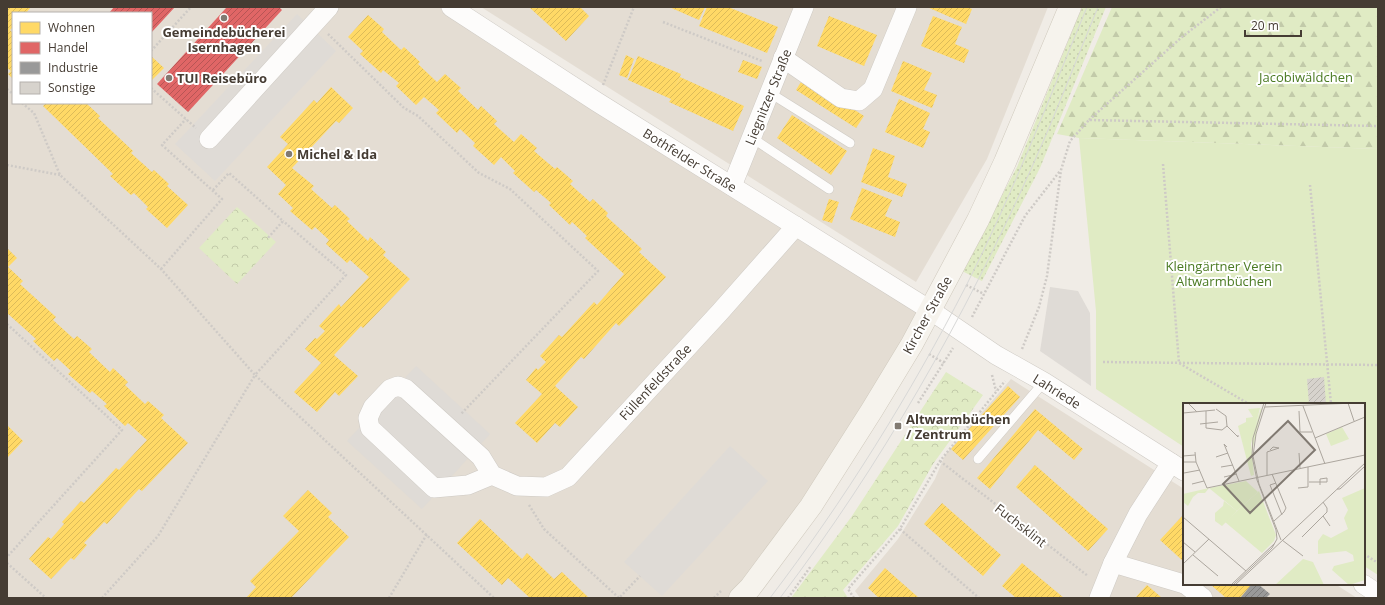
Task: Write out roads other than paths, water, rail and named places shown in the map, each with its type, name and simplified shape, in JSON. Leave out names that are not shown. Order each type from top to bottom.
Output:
[{"type":"main road","name":"Kircher Straße","points":[[740,598],[750,588],[811,506],[872,410],[930,310],[978,220],[1005,162],[1070,7]]},
{"type":"street","points":[[209,139],[329,7]]},
{"type":"street","name":"Bothfelder Straße","points":[[451,7],[597,102],[930,310]]},
{"type":"street","name":"Liegnitzer Straße","points":[[732,186],[804,7]]},
{"type":"street","points":[[781,63],[841,98],[859,101],[873,89],[907,7]]},
{"type":"street","name":"Füllenfeldstraße","points":[[492,475],[517,486],[546,487],[568,477],[720,312],[796,226]]},
{"type":"street","name":"Lahriede","points":[[930,310],[1016,366],[1044,382],[1178,467]]},
{"type":"street","points":[[398,386],[406,389],[481,457],[492,475],[468,484],[434,488],[370,428],[368,418],[373,407],[390,388],[398,386]]},
{"type":"street","points":[[1102,590],[1113,563],[1138,514],[1178,467]]},
{"type":"street","points":[[1113,563],[1183,584]]},
{"type":"street","points":[[1185,585],[1203,598]]},
{"type":"street","points":[[1364,585],[1378,594]]},
{"type":"lane","points":[[770,93],[850,142]]},
{"type":"lane","points":[[752,138],[829,189]]},
{"type":"lane","points":[[978,459],[1044,382]]},
{"type":"tram line","points":[[770,598],[824,524],[850,485],[899,407],[945,327],[999,218],[1087,7]]},
{"type":"tram line","points":[[780,598],[817,548],[852,496],[918,390],[949,335],[1006,224],[1032,167],[1098,7]]},
{"type":"place","name":"Gemeindebücherei Isernhagen","points":[[224,18]]},
{"type":"place","name":"TUI Reisebüro","points":[[169,78]]},
{"type":"place","name":"Michel & Ida","points":[[289,154]]},
{"type":"place","name":"Altwarmbüchen / Zentrum","points":[[898,426]]},
{"type":"park label","name":"Jacobiwäldchen","points":[[1306,77]]},
{"type":"park label","name":"Kleingärtner Verein Altwarmbüchen","points":[[1224,274]]}]
